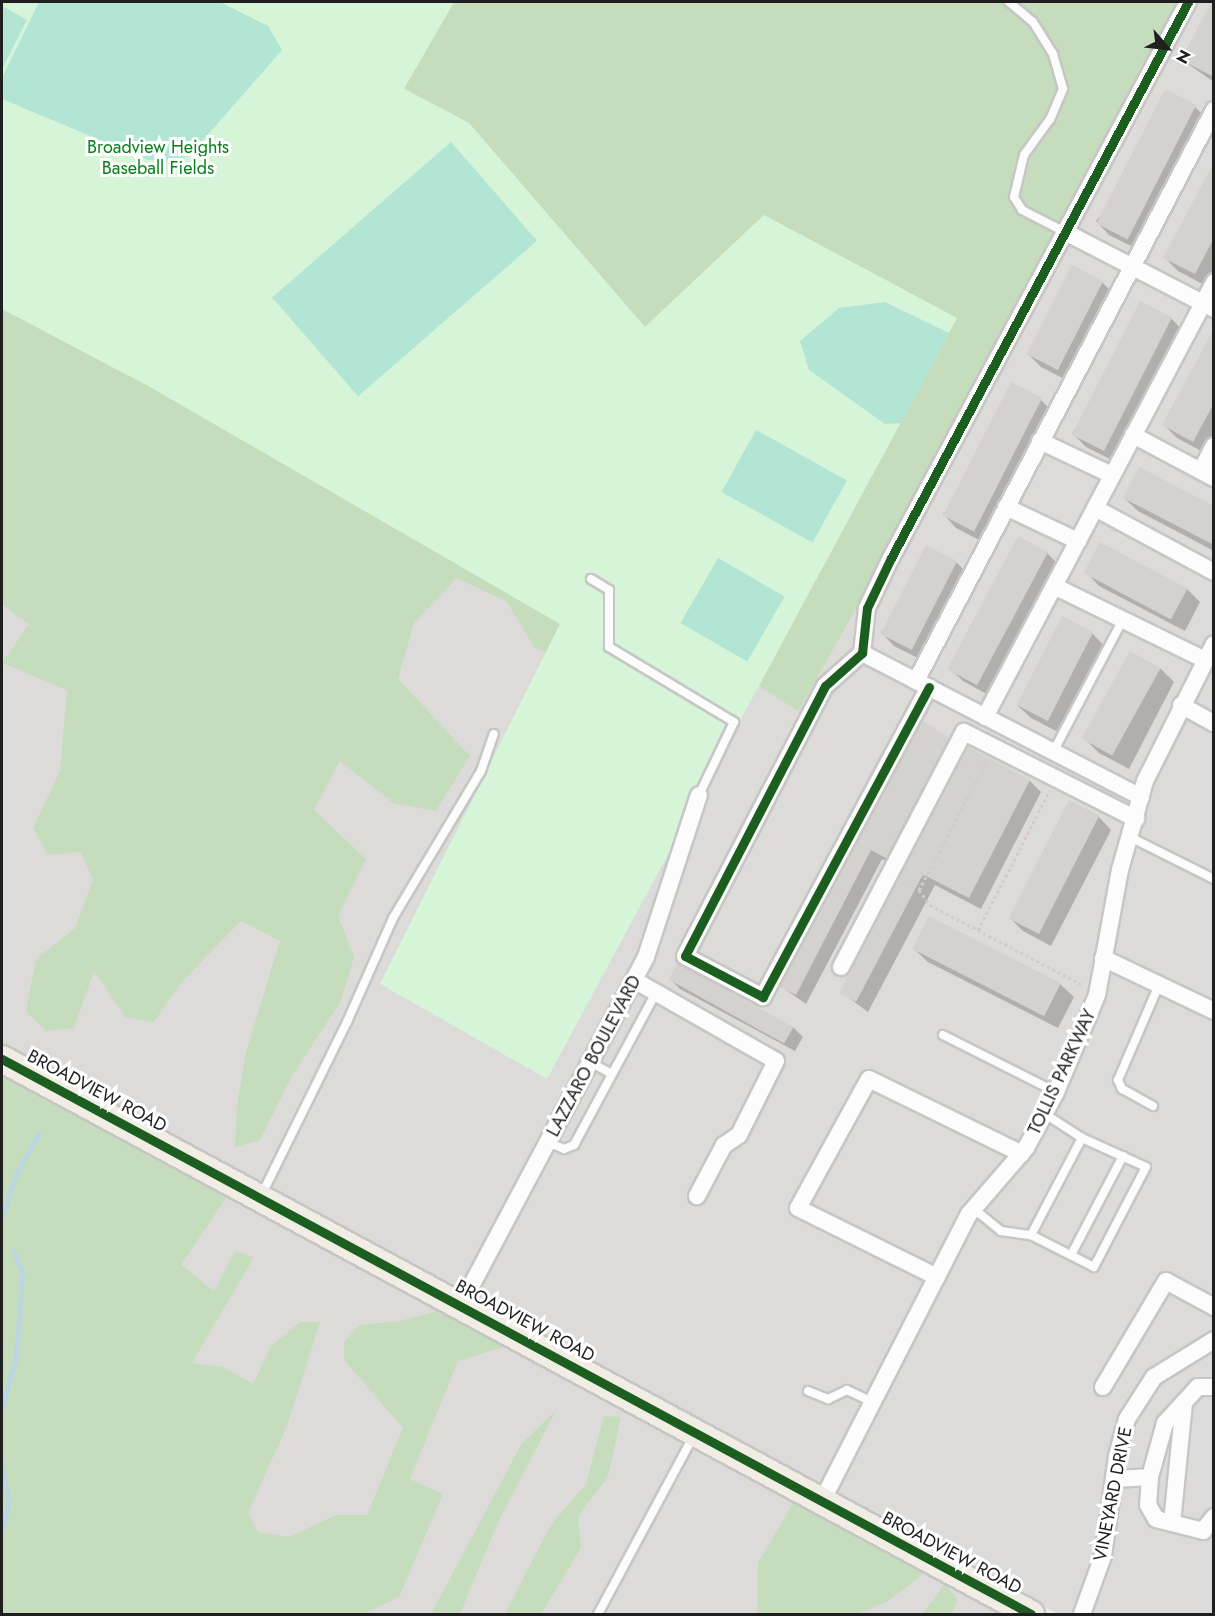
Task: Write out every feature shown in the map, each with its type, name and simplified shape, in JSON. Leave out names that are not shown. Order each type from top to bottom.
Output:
[{"type":"main road","name":"BROADVIEW ROAD","points":[[2,1059],[1031,1614]]},
{"type":"street","points":[[1188,2],[867,608],[862,653],[825,686],[685,956],[763,997],[923,684],[1006,507],[1214,110]]},
{"type":"street","points":[[1065,232],[1208,306]]},
{"type":"street","points":[[985,717],[1133,435],[1208,306],[1214,282]]},
{"type":"street","points":[[1133,435],[1207,474],[1214,446]]},
{"type":"street","points":[[1040,441],[1112,475]]},
{"type":"street","points":[[1006,507],[1078,541]]},
{"type":"street","points":[[1095,508],[1214,572]]},
{"type":"street","points":[[1054,586],[1205,660]]},
{"type":"street","name":"TOLLIS PARKWAY","points":[[822,1501],[974,1209],[1022,1154],[1056,1092],[1097,995],[1120,870],[1141,797],[1181,705],[1214,644]]},
{"type":"street","points":[[862,653],[1141,797]]},
{"type":"street","points":[[1181,705],[1214,723]]},
{"type":"street","points":[[841,967],[964,732],[1136,819]]},
{"type":"street","name":"LAZZARO BOULEVARD","points":[[461,1305],[646,957],[699,795]]},
{"type":"street","points":[[1103,958],[1214,1011]]},
{"type":"street","points":[[634,980],[776,1061],[739,1135],[724,1145],[697,1197]]},
{"type":"street","points":[[937,1277],[798,1208],[869,1079],[1022,1154]]},
{"type":"street","points":[[1103,1387],[1166,1281],[1214,1307]]},
{"type":"street","name":"VINEYARD DRIVE","points":[[1082,1614],[1103,1556],[1114,1479],[1127,1419],[1138,1397],[1154,1377],[1214,1340]]},
{"type":"street","points":[[1214,1387],[1198,1387],[1166,1423],[1150,1477],[1148,1505],[1155,1519],[1203,1531],[1214,1517]]},
{"type":"street","points":[[1172,1523],[1184,1403]]},
{"type":"street","points":[[1114,1479],[1150,1477]]},
{"type":"lane","points":[[1009,2],[1033,22],[1053,54],[1063,89],[1050,119],[1024,155],[1014,197],[1022,210],[1065,232]]},
{"type":"lane","points":[[591,579],[609,590],[609,647],[734,722],[699,795]]},
{"type":"lane","points":[[1053,752],[1123,620]]},
{"type":"lane","points":[[260,1198],[347,1022],[393,918],[481,771],[494,734]]},
{"type":"lane","points":[[1130,837],[1214,879]]},
{"type":"lane","points":[[1153,1106],[1122,1089],[1118,1080],[1159,985]]},
{"type":"lane","points":[[548,1142],[564,1149],[574,1145],[656,993]]},
{"type":"lane","points":[[943,1035],[1056,1092]]},
{"type":"lane","points":[[590,1062],[612,1074]]},
{"type":"lane","points":[[974,1209],[1001,1231],[1031,1235],[1094,1267],[1146,1167],[1082,1138],[1045,1114]]},
{"type":"lane","points":[[1031,1235],[1082,1138]]},
{"type":"lane","points":[[1071,1255],[1123,1156]]},
{"type":"lane","points":[[808,1391],[828,1399],[846,1390],[873,1402]]},
{"type":"lane","points":[[598,1614],[695,1432]]},
{"type":"path","points":[[919,890],[994,747]]},
{"type":"path","points":[[978,930],[1056,779]]},
{"type":"path","points":[[890,874],[919,890],[930,905],[1081,984]]},
{"type":"shaded area","points":[[2,2],[1213,2],[1213,1614],[1058,1614],[2,1046]]},
{"type":"shaded area","points":[[2,1068],[1014,1614],[2,1614]]},
{"type":"green space","name":"Broadview Heights Baseball Fields","points":[[2,2],[454,2],[404,89],[469,123],[645,327],[764,215],[957,318],[547,1079],[380,984],[560,624],[150,387],[2,309]]},
{"type":"green space","name":"Broadview Heights Baseball Fields","points":[[39,2],[220,2],[268,26],[282,50],[189,156],[172,161],[148,160],[2,99],[2,78]]},
{"type":"green space","points":[[454,2],[1179,2],[896,539],[798,711],[759,686],[957,318],[764,215],[645,327],[469,123],[404,88]]},
{"type":"green space","points":[[2,6],[27,20],[2,69]]},
{"type":"green space","points":[[451,142],[537,241],[358,396],[272,297]]},
{"type":"green space","points":[[2,288],[575,582],[564,663],[534,647],[507,602],[457,578],[414,623],[398,679],[470,756],[436,811],[393,803],[340,761],[314,810],[366,859],[338,916],[354,957],[341,1001],[292,1076],[260,1140],[235,1147],[237,1106],[246,1052],[280,941],[241,921],[181,983],[154,1022],[125,1017],[94,971],[74,1028],[46,1031],[26,1011],[36,959],[75,928],[93,880],[81,852],[48,855],[33,828],[60,771],[67,690],[2,663],[29,624],[2,604]]},
{"type":"green space","points":[[885,302],[949,333],[901,423],[885,424],[809,370],[800,341],[839,308]]},
{"type":"green space","points":[[756,430],[847,480],[813,543],[722,492]]},
{"type":"green space","points":[[718,558],[785,596],[747,661],[680,623]]},
{"type":"green space","points":[[2,1070],[182,1174],[228,1195],[181,1265],[214,1291],[235,1251],[254,1257],[192,1363],[224,1367],[253,1384],[271,1346],[300,1322],[320,1322],[287,1426],[248,1513],[258,1532],[289,1537],[336,1515],[367,1515],[403,1428],[344,1360],[344,1342],[359,1325],[399,1321],[442,1310],[504,1347],[458,1361],[410,1479],[443,1494],[399,1597],[364,1614],[2,1614]]},
{"type":"green space","points":[[557,1409],[499,1520],[460,1614],[431,1614],[522,1443]]},
{"type":"green space","points":[[604,1416],[621,1417],[608,1477],[578,1516],[581,1548],[541,1614],[505,1614],[550,1526],[586,1484]]},
{"type":"green space","points":[[793,1503],[928,1570],[887,1602],[857,1614],[757,1614],[758,1563]]},
{"type":"green space","points":[[945,1584],[958,1600],[951,1614],[922,1614]]},
{"type":"building","points":[[1211,2],[1214,2],[1214,77],[1181,60]]},
{"type":"building","points":[[1165,89],[1196,105],[1128,239],[1096,224]]},
{"type":"building","points":[[1214,162],[1214,238],[1195,274],[1163,258]]},
{"type":"building","points":[[1072,265],[1103,281],[1058,370],[1027,354]]},
{"type":"building","points":[[1140,301],[1172,317],[1104,451],[1072,435]]},
{"type":"building","points":[[1214,328],[1214,403],[1193,442],[1162,425]]},
{"type":"building","points":[[1011,382],[1042,398],[974,532],[943,516]]},
{"type":"building","points":[[1139,467],[1214,506],[1214,545],[1123,498]]},
{"type":"building","points":[[1018,536],[1048,552],[977,685],[947,669]]},
{"type":"building","points":[[1100,542],[1187,588],[1171,619],[1084,573]]},
{"type":"building","points":[[926,545],[957,561],[912,650],[881,634]]},
{"type":"building","points":[[1062,616],[1093,632],[1048,721],[1017,705]]},
{"type":"building","points":[[1130,651],[1161,668],[1112,755],[1082,738]]},
{"type":"building","points":[[923,721],[949,738],[886,858],[871,850],[796,995],[780,987]]},
{"type":"building","points":[[968,747],[1030,780],[969,898],[924,875],[921,878],[856,1002],[839,993]]},
{"type":"building","points":[[1069,800],[1099,815],[1039,934],[1009,919]]},
{"type":"building","points":[[929,916],[1061,983],[1044,1016],[912,949]]},
{"type":"building","points":[[678,963],[793,1027],[784,1044],[669,980]]},
{"type":"waterway","points":[[2,1218],[16,1174],[39,1134]]},
{"type":"waterway","points":[[2,1407],[16,1357],[21,1295],[22,1271],[13,1251]]},
{"type":"waterway","points":[[2,1463],[9,1503],[2,1531]]},
{"type":"cycle path","points":[[929,687],[763,997],[685,956],[825,686],[862,653],[867,608],[891,558],[1188,2]]},
{"type":"cycle path","points":[[2,1059],[1031,1614]]}]
